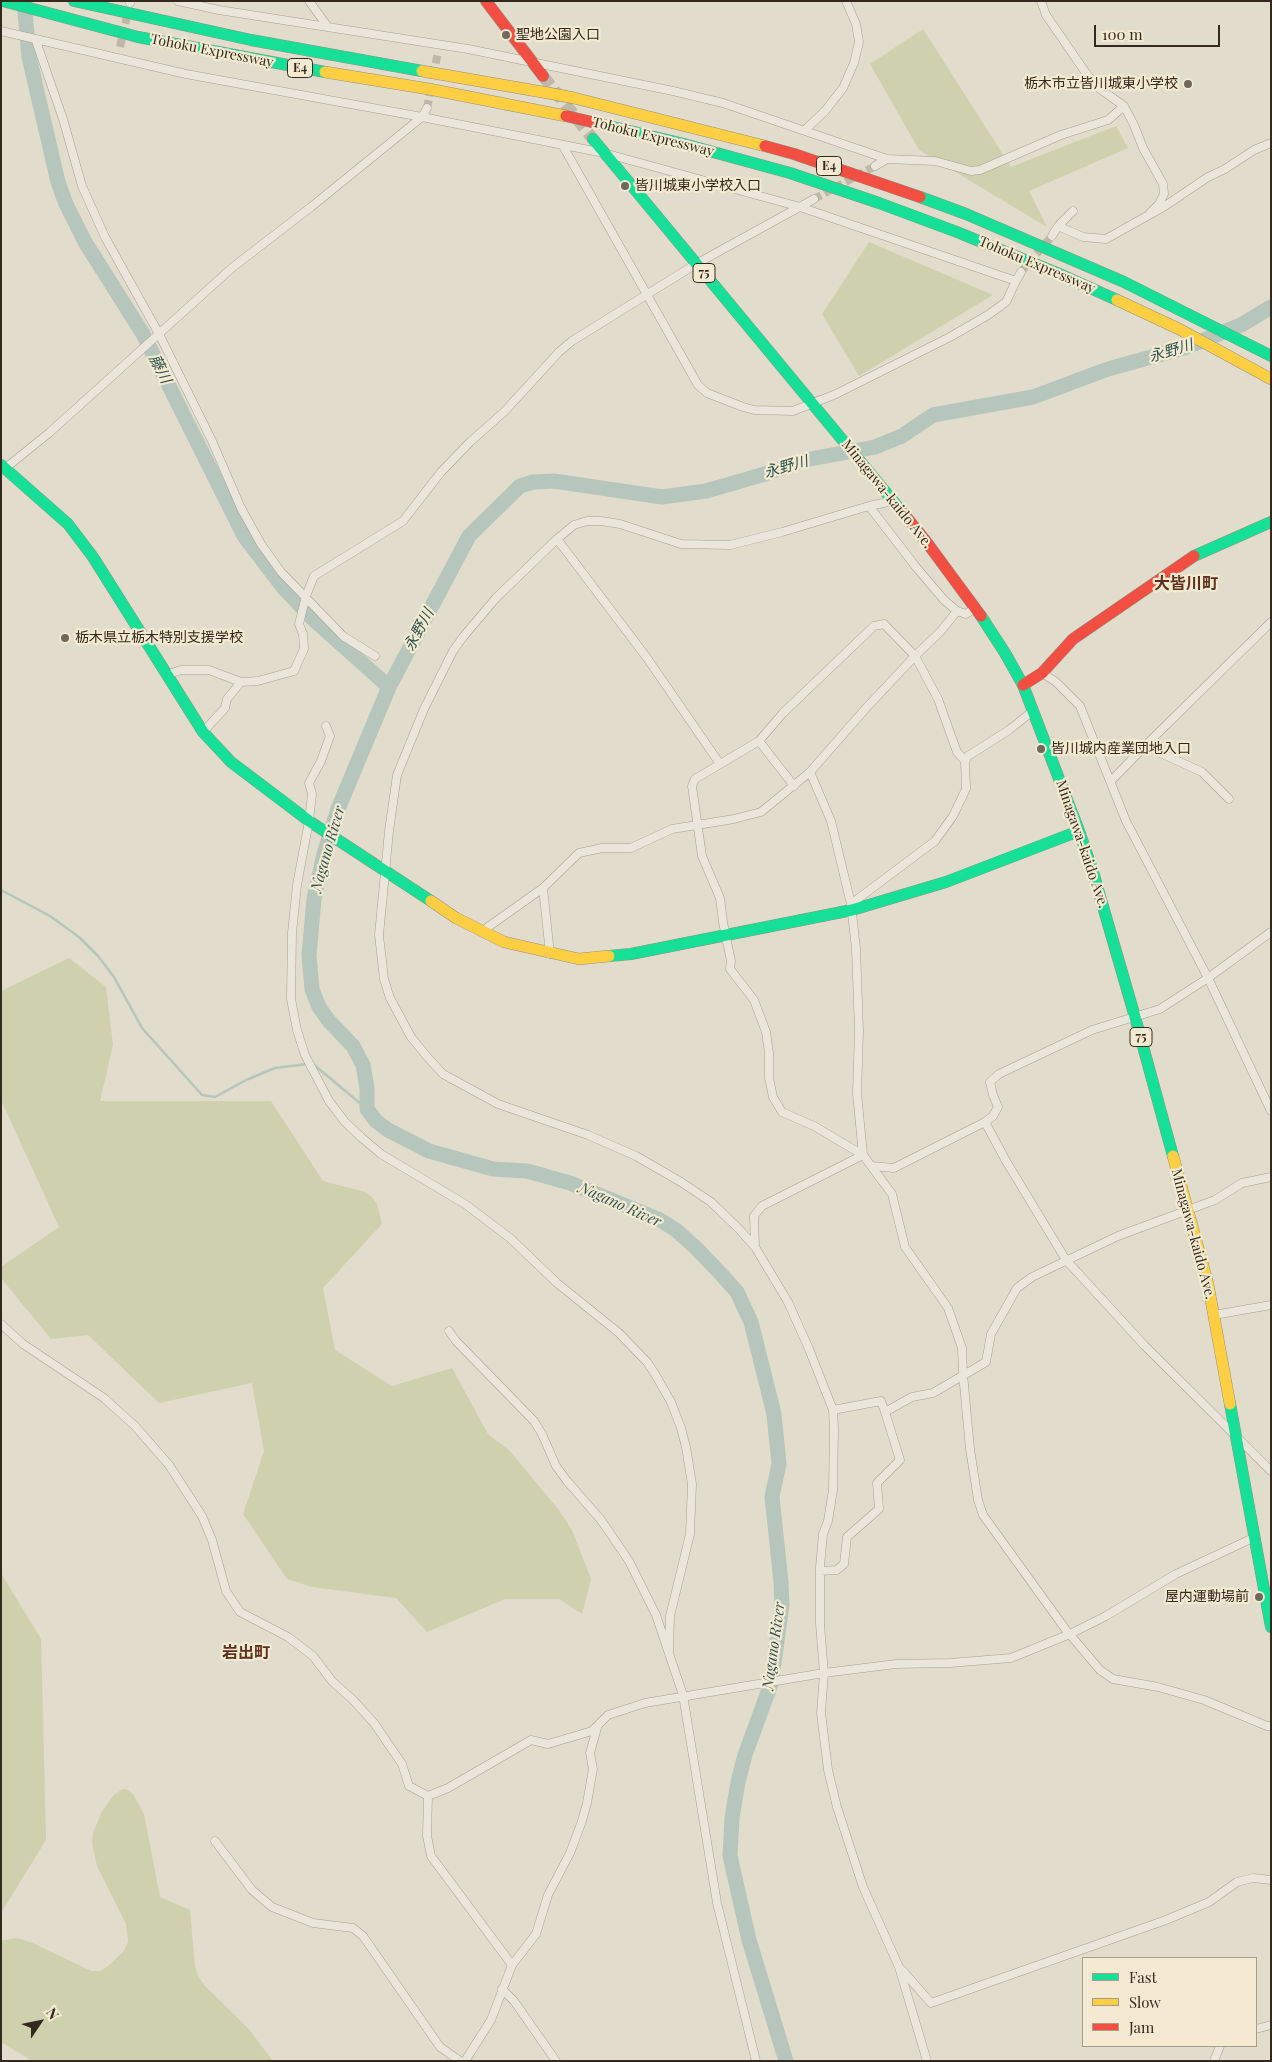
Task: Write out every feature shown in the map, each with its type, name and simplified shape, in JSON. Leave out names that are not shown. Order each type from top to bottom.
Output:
[{"type":"main road","name":"Tohoku Expressway","points":[[3,1],[147,39],[250,59],[429,89],[566,116],[727,155],[799,176],[958,232],[1056,272],[1179,329],[1271,378]]},
{"type":"main road","name":"Tohoku Expressway","points":[[74,1],[242,38],[574,98],[794,154],[966,214],[1077,260],[1175,306],[1271,356]]},
{"type":"main road","points":[[486,1],[543,76]]},
{"type":"main road","name":"Minagawa-kaido Ave.","points":[[593,139],[948,570],[976,608],[1023,685],[1079,831],[1114,940],[1187,1209],[1214,1315],[1253,1538],[1271,1627]]},
{"type":"main road","points":[[2,469],[68,524],[92,557],[204,732],[226,757],[248,776],[382,870],[456,918],[504,942],[550,954],[579,959],[631,954],[851,907],[946,882],[1079,831]]},
{"type":"main road","points":[[1023,685],[1042,672],[1073,639],[1185,560],[1271,522]]},
{"type":"street","points":[[178,1],[328,27],[439,49],[468,49],[533,63],[722,104],[805,130],[887,159],[935,162],[962,170],[980,170],[1061,135],[1108,120],[1124,106]]},
{"type":"street","points":[[310,1],[328,27]]},
{"type":"street","points":[[805,130],[825,111],[843,88],[854,63],[859,42],[856,24],[846,1]]},
{"type":"street","points":[[1041,1],[1046,15],[1088,76],[1100,89],[1124,106],[1134,125],[1143,148],[1163,184],[1164,194],[1159,204],[1150,213]]},
{"type":"street","points":[[1,31],[36,41],[120,57],[186,74],[422,117],[604,153],[800,207],[1016,281]]},
{"type":"street","points":[[36,41],[63,119],[82,186],[105,237],[159,334],[212,441],[245,515],[261,544],[281,572],[343,636],[375,656]]},
{"type":"street","points":[[120,48],[120,57]]},
{"type":"street","points":[[2,469],[49,433],[233,267],[422,117],[427,108]]},
{"type":"street","points":[[1058,226],[1083,237],[1106,239],[1254,150],[1271,143]]},
{"type":"street","points":[[563,146],[698,385],[707,393],[754,410],[793,411],[814,406],[950,337],[1006,302],[1021,272]]},
{"type":"street","points":[[875,166],[887,159]]},
{"type":"street","points":[[166,675],[181,670],[209,670],[241,682],[258,681],[294,671],[304,649],[303,634],[299,624],[306,596],[314,576],[403,521],[441,472],[470,442],[504,412],[559,352],[572,341],[696,264],[814,200]]},
{"type":"street","points":[[1052,236],[1058,226],[1073,211]]},
{"type":"street","points":[[890,498],[782,532],[730,545],[681,544],[620,524],[601,520],[587,521],[574,525],[557,538],[496,598],[463,637],[424,709],[397,776],[382,870],[379,935],[384,979],[390,998],[411,1037],[428,1059],[443,1074],[498,1104],[588,1135],[644,1160],[710,1202],[755,1247],[788,1302],[833,1410],[833,1490],[828,1521],[823,1534],[820,1572],[820,1624],[824,1673],[821,1713],[824,1746],[832,1791],[864,1887],[899,1966],[927,2061]]},
{"type":"street","points":[[869,506],[944,600],[957,611],[966,614],[976,608]]},
{"type":"street","points":[[557,538],[648,658],[720,764]]},
{"type":"street","points":[[483,933],[488,927],[543,888],[579,853],[602,848],[631,848],[672,829],[734,819],[761,812],[810,772],[915,656],[941,632],[957,611]]},
{"type":"street","points":[[1111,781],[1271,622]]},
{"type":"street","points":[[965,761],[957,752],[938,699],[915,656],[884,624],[874,626],[783,712],[759,741],[695,779],[692,786],[702,856],[720,898],[732,961],[730,969],[754,1000],[766,1032],[769,1053],[769,1078],[773,1097],[782,1112],[814,1126],[862,1155],[872,1166],[892,1194],[905,1247],[948,1308],[962,1348],[962,1374],[970,1449],[978,1500],[983,1515],[1070,1634],[1100,1670],[1113,1679],[1158,1687],[1204,1700],[1271,1726]]},
{"type":"street","points":[[1042,672],[1056,682],[1080,706],[1126,821],[1208,978],[1271,1111]]},
{"type":"street","points":[[204,732],[225,708],[227,699],[241,682]]},
{"type":"street","points":[[851,907],[935,841],[953,816],[966,789],[965,761],[968,756],[1009,730],[1034,710]]},
{"type":"street","points":[[326,726],[330,736],[321,761],[309,783],[312,794],[312,822],[297,885],[292,933],[291,999],[296,1030],[305,1055],[329,1101],[345,1122],[381,1154],[465,1204],[510,1238],[557,1282],[619,1332],[647,1362],[671,1402],[686,1447],[692,1484],[690,1534],[670,1616],[669,1652]]},
{"type":"street","points":[[759,741],[794,786]]},
{"type":"street","points":[[1145,746],[1202,772],[1229,798]]},
{"type":"street","points":[[810,772],[831,820],[851,907],[856,949],[859,1032],[857,1093],[862,1155]]},
{"type":"street","points":[[543,888],[550,954]]},
{"type":"street","points":[[872,1166],[894,1168],[985,1122],[993,1116],[998,1107],[990,1082],[999,1074],[1092,1030],[1160,1009],[1208,978],[1271,932]]},
{"type":"street","points":[[985,1122],[1006,1161],[1066,1260],[1145,1346],[1206,1405],[1236,1439],[1271,1471]]},
{"type":"street","points":[[755,1247],[754,1216],[762,1206],[862,1155]]},
{"type":"street","points":[[885,1412],[912,1397],[923,1393],[933,1393],[962,1374],[986,1362],[991,1334],[1017,1288],[1032,1277],[1118,1236],[1215,1200],[1242,1183],[1271,1177]]},
{"type":"street","points":[[1214,1315],[1271,1305]]},
{"type":"street","points":[[1,1324],[23,1344],[104,1398],[135,1426],[169,1465],[202,1516],[212,1540],[226,1590],[240,1612],[288,1637],[313,1656],[332,1681],[374,1723],[402,1764],[409,1786],[428,1796],[448,1788],[531,1740],[548,1744],[597,1728]]},
{"type":"street","points":[[449,1331],[456,1341],[538,1428],[556,1466],[567,1482],[601,1520],[629,1561],[656,1615],[683,1695],[718,1902],[756,2061]]},
{"type":"street","points":[[820,1572],[837,1570],[844,1564],[847,1537],[879,1509],[877,1483],[900,1460],[881,1401],[833,1410]]},
{"type":"street","points":[[465,2061],[491,2020],[512,1965],[536,1934],[548,1895],[570,1854],[582,1821],[593,1769],[590,1753],[597,1728],[608,1716],[646,1703],[683,1695],[824,1673],[896,1664],[950,1663],[1010,1658],[1070,1634],[1106,1616],[1176,1574],[1253,1538]]},
{"type":"street","points":[[428,1796],[427,1836],[431,1856],[512,1965]]},
{"type":"street","points":[[215,1841],[252,1890],[272,1907],[313,1923],[353,1928],[362,1936],[440,2047],[460,2061]]},
{"type":"street","points":[[899,1966],[931,2003],[1166,1920],[1208,1902],[1237,1882],[1253,1878],[1271,1880]]},
{"type":"street","points":[[502,1989],[514,2000],[556,2061]]},
{"type":"street","points":[[1257,2029],[1271,2025]]},
{"type":"street","points":[[1214,2061],[1220,2047]]},
{"type":"green space","points":[[923,29],[1011,167],[1116,126],[1128,148],[1029,191],[1047,227],[919,150],[870,64]]},
{"type":"green space","points":[[869,242],[993,295],[859,376],[822,314]]},
{"type":"green space","points":[[69,958],[106,987],[113,1045],[100,1101],[271,1101],[323,1181],[365,1192],[372,1197],[377,1204],[382,1224],[323,1288],[335,1350],[392,1386],[452,1368],[488,1434],[509,1450],[558,1509],[572,1530],[591,1579],[582,1614],[559,1599],[505,1599],[427,1632],[396,1598],[312,1587],[287,1579],[243,1514],[264,1451],[252,1383],[159,1403],[88,1335],[51,1339],[1,1278],[1,1267],[59,1227],[1,1100],[1,991]]},
{"type":"green space","points":[[1,1573],[41,1639],[46,1840],[1,1913]]},
{"type":"green space","points":[[123,1789],[133,1794],[144,1814],[160,1897],[190,1910],[195,1967],[198,1976],[205,1986],[248,2028],[273,2061],[32,2061],[1,2042],[1,1941],[14,1938],[21,1939],[91,1971],[100,1971],[107,1967],[124,1951],[128,1942],[126,1924],[97,1866],[92,1843],[93,1833],[102,1811],[115,1794]]},
{"type":"waterway","name":"藤川","points":[[24,1],[29,57],[58,182],[66,204],[85,242],[143,334],[244,536],[282,586],[314,620],[389,687]]},
{"type":"waterway","name":"Nagano River","points":[[786,2061],[749,1940],[730,1856],[732,1818],[738,1782],[745,1755],[771,1684],[782,1605],[772,1497],[779,1464],[774,1414],[751,1322],[737,1292],[721,1274],[676,1230],[660,1220],[570,1183],[527,1171],[493,1169],[429,1151],[388,1130],[376,1121],[367,1109],[367,1088],[363,1065],[353,1046],[329,1021],[319,1007],[312,989],[309,955],[314,899],[324,854],[338,809],[389,687],[469,536],[520,486],[533,482],[554,481],[662,497],[706,491],[805,460],[875,447],[902,436],[933,415],[1033,397],[1108,369],[1184,348],[1241,325],[1271,307]]},
{"type":"waterway","points":[[1,890],[50,916],[79,937],[98,956],[114,977],[142,1028],[202,1095],[215,1097],[246,1080],[275,1068],[308,1064]]},
{"type":"waterway","points":[[313,1064],[367,1109]]},
{"type":"tunnel","points":[[120,47],[128,12]]},
{"type":"tunnel","points":[[433,75],[438,53]]},
{"type":"tunnel","points":[[543,76],[593,139]]},
{"type":"tunnel","points":[[427,108],[431,87]]},
{"type":"tunnel","points":[[814,199],[875,166]]},
{"type":"tunnel","points":[[1021,272],[1052,236]]},
{"type":"traffic: fast","points":[[3,1],[138,37],[325,72]]},
{"type":"traffic: fast","points":[[74,1],[251,40],[422,71]]},
{"type":"traffic: fast","points":[[592,122],[680,143],[790,173],[879,203],[957,232],[1117,300]]},
{"type":"traffic: fast","points":[[593,139],[903,513]]},
{"type":"traffic: fast","points":[[920,197],[966,214],[1124,282],[1271,356]]},
{"type":"traffic: fast","points":[[1,465],[68,524],[93,557],[203,732],[231,762],[309,821],[431,901]]},
{"type":"traffic: fast","points":[[1194,556],[1271,522]]},
{"type":"traffic: fast","points":[[981,616],[1023,685],[1079,831],[1093,872],[1135,1017],[1173,1156]]},
{"type":"traffic: fast","points":[[609,956],[631,954],[852,910],[946,882],[1079,831]]},
{"type":"traffic: fast","points":[[1230,1404],[1271,1627]]},
{"type":"traffic: slow","points":[[422,71],[548,93]]},
{"type":"traffic: slow","points":[[325,72],[429,89],[566,116]]},
{"type":"traffic: slow","points":[[548,93],[574,98]]},
{"type":"traffic: slow","points":[[574,98],[765,146]]},
{"type":"traffic: slow","points":[[1117,300],[1179,329],[1271,379]]},
{"type":"traffic: slow","points":[[431,901],[456,918],[504,942],[579,959],[609,956]]},
{"type":"traffic: slow","points":[[1173,1156],[1208,1284],[1230,1404]]},
{"type":"traffic: jam","points":[[486,1],[543,76]]},
{"type":"traffic: jam","points":[[566,116],[592,122]]},
{"type":"traffic: jam","points":[[765,146],[920,197]]},
{"type":"traffic: jam","points":[[903,513],[981,616]]},
{"type":"traffic: jam","points":[[1023,685],[1042,673],[1073,639],[1194,556]]},
{"type":"place","name":"聖地公園入口","points":[[506,35]]},
{"type":"place","name":"栃木市立皆川城東小学校","points":[[1188,84]]},
{"type":"place","name":"皆川城東小学校入口","points":[[625,186]]},
{"type":"place","name":"栃木県立栃木特別支援学校","points":[[65,638]]},
{"type":"place","name":"皆川城内産業団地入口","points":[[1041,749]]},
{"type":"place","name":"屋内運動場前","points":[[1259,1597]]},
{"type":"district","name":"大皆川町","points":[[1186,584]]},
{"type":"district","name":"岩出町","points":[[246,1653]]},
{"type":"water label","name":"永野川","points":[[1171,351]]},
{"type":"water label","name":"永野川","points":[[786,467]]},
{"type":"water label","name":"永野川","points":[[419,630]]}]
